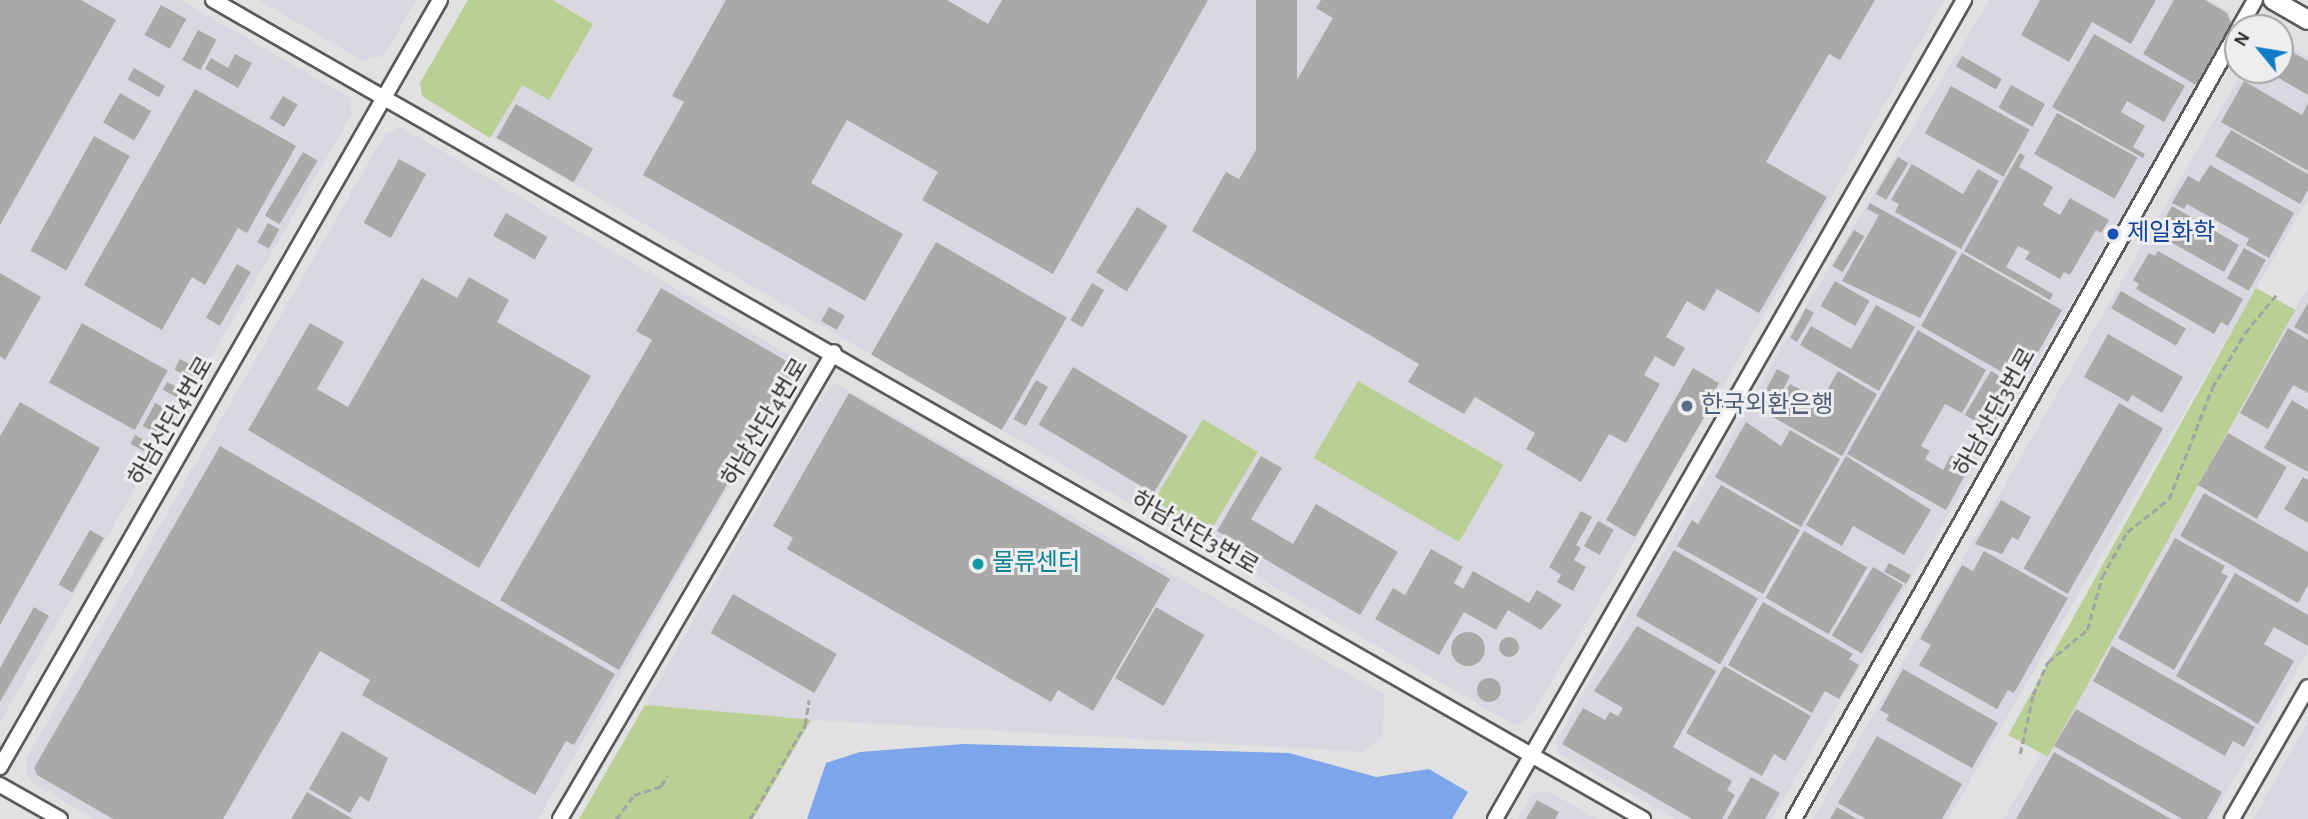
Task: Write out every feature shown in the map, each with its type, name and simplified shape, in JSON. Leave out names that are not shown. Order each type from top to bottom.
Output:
[{"type":"street","name":"하남산단4번로","points":[[213,0],[383,99],[834,352],[560,819]]},
{"type":"street","name":"하남산단4번로","points":[[0,766],[440,0]]},
{"type":"street","points":[[1494,819],[1965,0]]},
{"type":"street","points":[[2273,0],[2308,20]]},
{"type":"street","name":"하남산단3번로","points":[[1794,819],[2224,56]]},
{"type":"street","name":"하남산단3번로","points":[[834,352],[1643,819]]},
{"type":"street","points":[[2232,819],[2308,687]]},
{"type":"street","points":[[0,785],[60,819]]},
{"type":"path","points":[[2020,754],[2033,695],[2048,663],[2087,630],[2102,577],[2127,532],[2169,499],[2179,483],[2194,425],[2212,388],[2245,333],[2276,295]]},
{"type":"path","points":[[750,819],[805,725],[809,700]]},
{"type":"path","points":[[616,819],[634,795],[661,786],[667,776]]},
{"type":"shaded area","points":[[0,0],[181,0],[350,98],[352,114],[0,722]]},
{"type":"shaded area","points":[[258,0],[416,0],[384,56],[362,60]]},
{"type":"shaded area","points":[[468,0],[1944,0],[1619,568],[1532,715],[1516,726],[422,96],[420,83]]},
{"type":"shaded area","points":[[1989,0],[2208,0],[2229,11],[2230,14],[2224,14],[2224,39],[1772,819],[1675,819],[1558,753],[1556,741],[1784,343]]},
{"type":"shaded area","points":[[2294,49],[2308,57],[2308,199],[1948,819],[1813,819],[2235,84],[2294,84]]},
{"type":"shaded area","points":[[401,127],[791,356],[793,375],[538,819],[94,819],[31,782],[26,773],[27,757],[385,134]]},
{"type":"shaded area","points":[[2308,287],[2308,651],[2211,819],[2004,819]]},
{"type":"shaded area","points":[[834,382],[1384,694],[1383,737],[1363,752],[811,720],[645,705],[815,408]]},
{"type":"shaded area","points":[[2308,721],[2308,819],[2253,819],[2269,791]]},
{"type":"shaded area","points":[[1548,791],[1597,819],[1518,819],[1533,794]]},
{"type":"green space","points":[[468,0],[552,0],[593,24],[549,100],[522,85],[490,138],[422,96],[420,83]]},
{"type":"green space","points":[[2256,288],[2295,310],[2048,757],[2008,735]]},
{"type":"green space","points":[[1358,381],[1503,465],[1459,542],[1314,458]]},
{"type":"green space","points":[[1203,419],[1258,452],[1209,533],[1154,500]]},
{"type":"green space","points":[[645,705],[811,720],[753,819],[579,819]]},
{"type":"water","points":[[963,744],[1289,753],[1376,777],[1429,769],[1468,792],[1452,819],[807,819],[826,763],[860,752]]},
{"type":"building","points":[[0,0],[81,0],[116,20],[0,225]]},
{"type":"building","points":[[726,0],[947,0],[988,24],[1002,0],[1208,0],[1053,274],[922,200],[938,172],[847,120],[811,183],[903,234],[865,301],[643,175],[684,102],[672,96]]},
{"type":"building","points":[[1256,0],[1297,0],[1297,232],[1256,232]]},
{"type":"building","points":[[1321,0],[1875,0],[1840,60],[1829,54],[1766,162],[1827,197],[1759,313],[1717,289],[1704,311],[1687,301],[1666,337],[1685,348],[1674,367],[1655,356],[1644,375],[1660,384],[1626,443],[1609,434],[1581,482],[1526,449],[1535,433],[1475,397],[1464,414],[1408,382],[1419,364],[1192,231],[1226,172],[1239,179],[1333,18],[1316,8]]},
{"type":"building","points":[[2040,0],[2156,0],[2131,44],[2092,22],[2069,62],[2021,35]]},
{"type":"building","points":[[2174,0],[2205,0],[2227,13],[2224,14],[2224,35],[2196,85],[2143,54]]},
{"type":"building","points":[[161,5],[186,19],[170,49],[145,35]]},
{"type":"building","points":[[198,30],[217,40],[201,70],[182,60]]},
{"type":"building","points":[[2094,34],[2185,86],[2164,122],[2127,101],[2121,112],[2145,126],[2133,147],[2145,154],[2143,158],[2052,107]]},
{"type":"building","points":[[2294,53],[2308,61],[2308,95],[2289,84],[2294,84]]},
{"type":"building","points":[[235,54],[252,63],[238,88],[205,69],[211,58],[228,68]]},
{"type":"building","points":[[1962,56],[2002,79],[1996,89],[1956,66]]},
{"type":"building","points":[[134,68],[165,86],[159,97],[128,79]]},
{"type":"building","points":[[2242,84],[2249,84],[2302,115],[2308,103],[2308,171],[2221,122]]},
{"type":"building","points":[[2011,85],[2045,104],[2033,127],[1998,108]]},
{"type":"building","points":[[1951,86],[2030,130],[2004,177],[1925,133]]},
{"type":"building","points":[[195,89],[296,146],[247,233],[238,228],[205,285],[192,277],[162,330],[84,285]]},
{"type":"building","points":[[120,93],[151,111],[134,140],[103,122]]},
{"type":"building","points":[[283,96],[298,105],[284,127],[270,118]]},
{"type":"building","points":[[516,104],[593,148],[574,182],[496,138]]},
{"type":"building","points":[[2057,113],[2137,158],[2115,199],[2034,154]]},
{"type":"building","points":[[2231,130],[2308,174],[2308,190],[2300,204],[2215,156]]},
{"type":"building","points":[[94,136],[130,156],[66,270],[30,251]]},
{"type":"building","points":[[303,152],[318,161],[279,224],[265,215]]},
{"type":"building","points":[[2020,153],[2025,156],[2019,167],[2053,187],[2043,205],[2060,215],[2070,198],[2109,220],[2101,233],[2096,230],[2070,275],[2064,272],[2060,279],[2025,259],[2030,252],[2018,246],[2006,267],[2053,294],[2050,300],[1964,251]]},
{"type":"building","points":[[1898,157],[1908,163],[1886,200],[1876,194]]},
{"type":"building","points":[[399,159],[426,174],[391,238],[364,223]]},
{"type":"building","points":[[1912,164],[1963,194],[1978,169],[1999,181],[1961,249],[1895,212],[1899,204],[1891,200]]},
{"type":"building","points":[[2210,165],[2294,213],[2269,258],[2246,245],[2249,239],[2187,204],[2184,209],[2172,203],[2188,176],[2199,182]]},
{"type":"building","points":[[1870,203],[1957,252],[1920,318],[1842,281],[1879,215],[1867,209]]},
{"type":"building","points":[[2172,206],[2239,245],[2224,272],[2167,240],[2173,230],[2162,224]]},
{"type":"building","points":[[1137,207],[1168,226],[1127,291],[1096,272]]},
{"type":"building","points":[[506,213],[548,237],[535,260],[493,236]]},
{"type":"building","points":[[268,223],[279,229],[269,249],[257,242]]},
{"type":"building","points":[[1854,230],[1864,236],[1843,272],[1832,266]]},
{"type":"building","points":[[936,242],[1067,318],[1002,430],[871,355]]},
{"type":"building","points":[[2244,248],[2266,260],[2249,291],[2227,279]]},
{"type":"building","points":[[2158,251],[2243,299],[2228,326],[2221,322],[2214,334],[2136,289],[2139,284],[2133,280],[2149,253],[2155,256]]},
{"type":"building","points":[[1962,253],[2062,310],[2036,356],[2018,346],[2002,372],[1921,326]]},
{"type":"building","points":[[237,264],[251,272],[220,326],[206,318]]},
{"type":"building","points":[[0,273],[41,297],[5,360],[0,356]]},
{"type":"building","points":[[469,277],[509,300],[497,322],[591,376],[479,568],[248,430],[310,323],[344,342],[317,389],[348,407],[422,278],[457,298]]},
{"type":"building","points":[[1835,281],[1870,301],[1855,326],[1820,306]]},
{"type":"building","points":[[1092,283],[1104,290],[1083,327],[1070,320]]},
{"type":"building","points":[[661,288],[788,362],[791,375],[619,670],[500,600],[652,340],[636,331]]},
{"type":"building","points":[[2121,291],[2186,328],[2176,346],[2111,308]]},
{"type":"building","points":[[2308,303],[2308,335],[2294,327]]},
{"type":"building","points":[[1876,305],[1915,327],[1879,391],[1800,345],[1811,326],[1851,349]]},
{"type":"building","points":[[829,307],[845,316],[837,330],[821,321]]},
{"type":"building","points":[[1806,308],[1814,313],[1797,342],[1790,338]]},
{"type":"building","points":[[82,323],[168,371],[135,430],[49,382]]},
{"type":"building","points":[[2288,328],[2308,340],[2308,393],[2293,385],[2268,429],[2240,413]]},
{"type":"building","points":[[1918,330],[1986,370],[1962,413],[1945,404],[1921,446],[1930,451],[1925,459],[1943,470],[1951,455],[1970,466],[1946,510],[1847,454]]},
{"type":"building","points":[[2108,334],[2183,377],[2162,413],[2132,395],[2128,402],[2084,377]]},
{"type":"building","points":[[180,359],[197,368],[191,379],[174,370]]},
{"type":"building","points":[[1073,367],[1188,436],[1153,493],[1038,424]]},
{"type":"building","points":[[1693,368],[1719,383],[1710,398],[1714,400],[1635,537],[1606,520]]},
{"type":"building","points":[[1777,369],[1790,376],[1772,410],[1759,403]]},
{"type":"building","points":[[1838,371],[1877,394],[1842,456],[1771,416],[1790,384],[1821,401]]},
{"type":"building","points":[[1991,371],[2016,386],[1990,430],[1965,415]]},
{"type":"building","points":[[1036,380],[1048,387],[1026,426],[1014,419]]},
{"type":"building","points":[[167,382],[181,389],[177,397],[163,390]]},
{"type":"building","name":"물류센터","points":[[849,393],[1170,579],[1093,711],[1058,690],[1051,702],[787,549],[793,538],[773,526]]},
{"type":"building","points":[[2292,400],[2308,410],[2308,472],[2264,448]]},
{"type":"building","points":[[20,402],[100,448],[0,625],[0,436]]},
{"type":"building","points":[[155,403],[168,410],[156,433],[143,426]]},
{"type":"building","points":[[2119,403],[2163,428],[2068,594],[2024,568]]},
{"type":"building","points":[[1746,422],[1781,446],[1790,430],[1840,459],[1801,527],[1715,477]]},
{"type":"building","points":[[2228,433],[2287,467],[2257,519],[2198,485]]},
{"type":"building","points":[[135,435],[148,442],[144,451],[130,444]]},
{"type":"building","points":[[220,446],[615,674],[574,745],[566,741],[535,795],[362,695],[370,680],[320,651],[223,819],[113,819],[37,775],[34,768]]},
{"type":"building","points":[[1261,456],[1282,468],[1251,519],[1293,544],[1316,504],[1398,552],[1360,615],[1217,531]]},
{"type":"building","points":[[1846,456],[1931,510],[1904,555],[1853,526],[1842,546],[1806,525]]},
{"type":"building","points":[[2303,477],[2308,480],[2308,523],[2284,509]]},
{"type":"building","points":[[1721,485],[1800,530],[1763,594],[1677,546],[1692,520],[1698,524]]},
{"type":"building","points":[[2204,493],[2308,552],[2308,585],[2298,603],[2180,536]]},
{"type":"building","points":[[2001,500],[2031,517],[2018,540],[2012,537],[2002,554],[1975,544]]},
{"type":"building","points":[[1581,511],[1592,517],[1576,545],[1581,548],[1574,560],[1586,567],[1573,591],[1557,582],[1561,575],[1549,567]]},
{"type":"building","points":[[1598,521],[1614,530],[1600,555],[1584,546]]},
{"type":"building","points":[[90,530],[104,538],[72,593],[58,585]]},
{"type":"building","points":[[1804,531],[1867,568],[1829,634],[1766,598]]},
{"type":"building","points":[[2175,538],[2225,566],[2221,573],[2228,576],[2174,670],[2118,638]]},
{"type":"building","points":[[1431,549],[1463,567],[1454,583],[1463,589],[1473,571],[1529,603],[1537,590],[1562,605],[1541,630],[1508,610],[1496,630],[1464,612],[1439,655],[1375,619],[1393,588],[1405,595]]},
{"type":"building","points":[[1674,550],[1758,598],[1720,664],[1636,616]]},
{"type":"building","points":[[1984,551],[2068,598],[2014,693],[2008,690],[1997,709],[1919,665],[1931,645],[1920,639],[1962,565],[1973,571]]},
{"type":"building","points":[[1889,563],[1911,575],[1906,584],[1884,572]]},
{"type":"building","points":[[1873,567],[1903,585],[1862,654],[1832,636]]},
{"type":"building","points":[[2235,573],[2308,615],[2308,646],[2274,627],[2264,644],[2294,661],[2258,724],[2176,676]]},
{"type":"building","points":[[733,594],[837,654],[814,693],[710,633]]},
{"type":"building","points":[[1763,602],[1853,654],[1849,659],[1859,665],[1839,699],[1825,691],[1812,713],[1728,665]]},
{"type":"building","points":[[34,607],[49,616],[0,702],[0,668]]},
{"type":"building","points":[[1156,607],[1204,635],[1163,706],[1115,678]]},
{"type":"building","points":[[1637,626],[1716,671],[1673,747],[1732,781],[1727,790],[1735,795],[1722,819],[1692,819],[1562,744],[1583,708],[1605,720],[1610,712],[1618,716],[1623,708],[1594,691]]},
{"type":"building","points":[[1468,632],[1480,637],[1485,649],[1480,661],[1468,666],[1456,661],[1451,649],[1456,637]]},
{"type":"building","points":[[1509,637],[1516,640],[1519,647],[1516,654],[1509,657],[1502,654],[1499,647],[1502,640]]},
{"type":"building","points":[[2112,646],[2255,727],[2244,747],[2233,741],[2225,756],[2093,681]]},
{"type":"building","points":[[1724,666],[1811,716],[1785,761],[1774,754],[1762,776],[1686,733]]},
{"type":"building","points":[[1903,669],[1998,723],[1972,768],[1886,720],[1889,715],[1880,710]]},
{"type":"building","points":[[1489,678],[1497,682],[1501,690],[1497,698],[1489,702],[1481,698],[1477,690],[1481,682]]},
{"type":"building","points":[[2076,709],[2222,792],[2207,819],[2182,819],[2054,746]]},
{"type":"building","points":[[342,731],[388,758],[369,802],[360,796],[350,813],[309,789]]},
{"type":"building","points":[[1877,736],[1962,784],[1942,819],[1866,819],[1838,803]]},
{"type":"building","points":[[2054,752],[2171,819],[2016,819]]},
{"type":"building","points":[[1751,777],[1780,793],[1765,819],[1727,819]]},
{"type":"building","points":[[307,792],[353,819],[291,819]]},
{"type":"building","points":[[1537,800],[1559,812],[1555,819],[1526,819]]},
{"type":"building","points":[[1837,807],[1857,819],[1830,819]]},
{"type":"place","name":"제일화학","points":[[2113,234]]},
{"type":"place","name":"한국외환은행","points":[[1687,406]]},
{"type":"place","name":"물류센터","points":[[978,564]]}]
